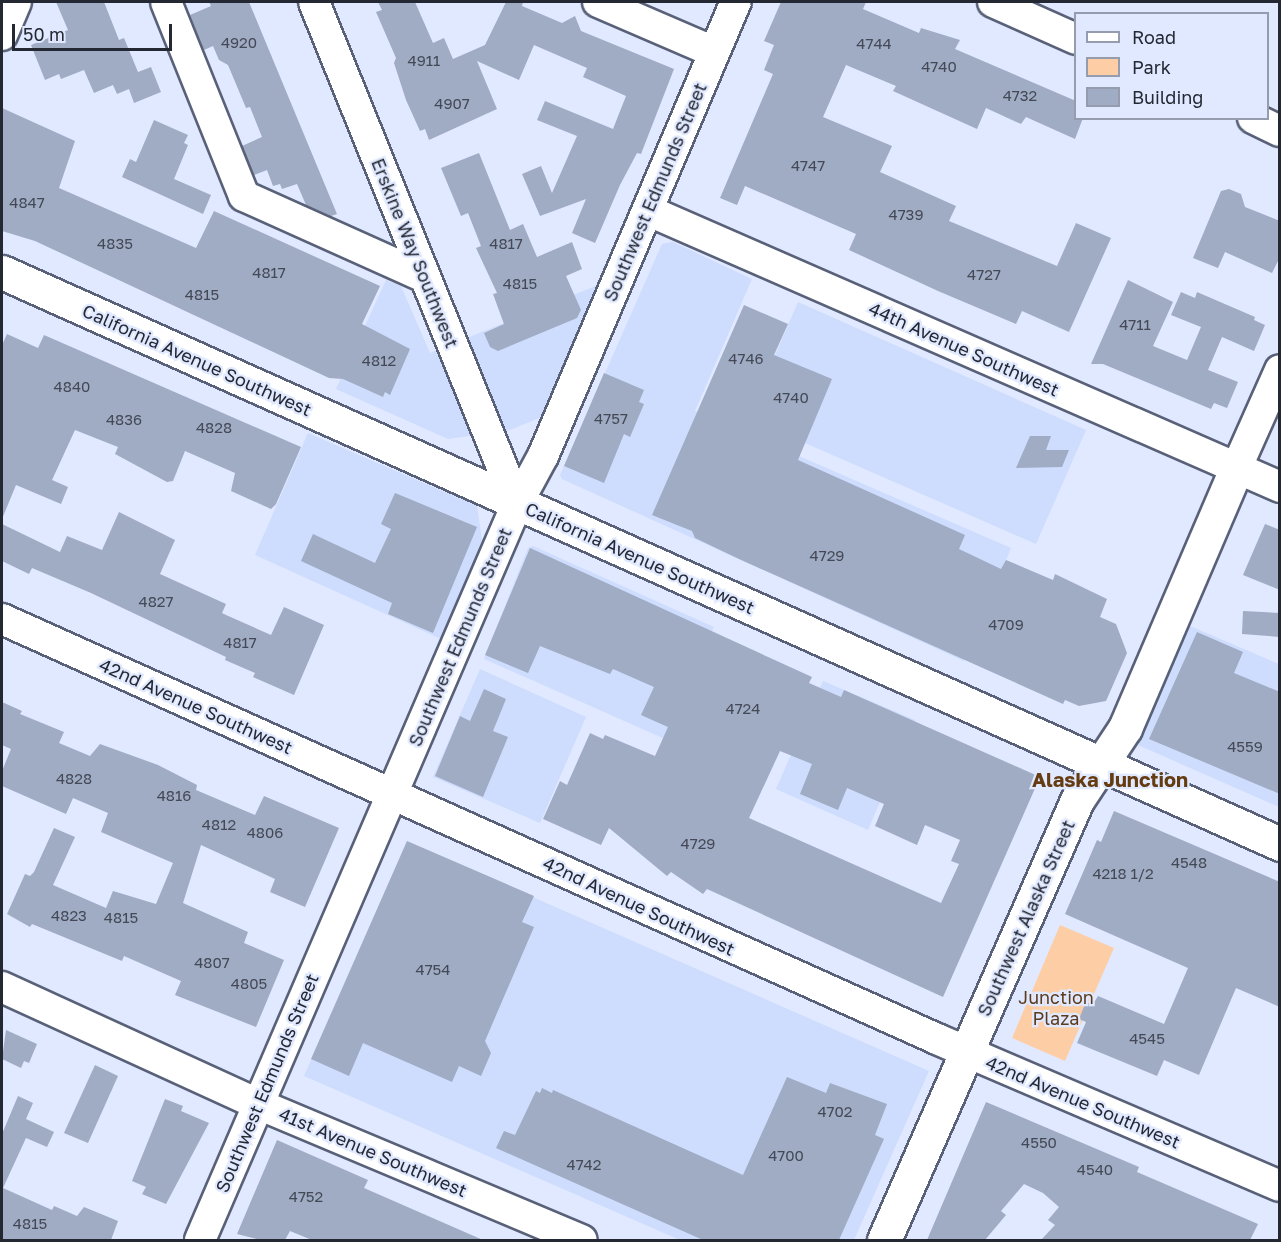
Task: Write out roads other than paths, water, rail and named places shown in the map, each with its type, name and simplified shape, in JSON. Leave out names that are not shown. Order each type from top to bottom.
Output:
[{"type":"main road","name":"California Avenue Southwest","points":[[2,272],[1099,766],[1280,844]]},
{"type":"main road","name":"Southwest Alaska Street","points":[[884,1240],[1078,799],[1125,728],[1236,469]]},
{"type":"street","points":[[2,34],[16,2]]},
{"type":"street","points":[[166,2],[244,196],[424,277]]},
{"type":"street","name":"Erskine Way Southwest","points":[[314,2],[517,504]]},
{"type":"street","points":[[598,2],[714,52]]},
{"type":"street","name":"Southwest Edmunds Street","points":[[200,1240],[517,504],[543,456],[649,211],[735,2]]},
{"type":"street","points":[[993,2],[1074,38]]},
{"type":"street","points":[[1258,120],[1280,130]]},
{"type":"street","name":"44th Avenue Southwest","points":[[649,211],[1280,487]]},
{"type":"street","name":"Southwest Alaska Street","points":[[1236,469],[1280,370]]},
{"type":"street","points":[[1236,469],[1280,466]]},
{"type":"street","name":"42nd Avenue Southwest","points":[[2,619],[967,1053],[1280,1186]]},
{"type":"street","name":"41st Avenue Southwest","points":[[2,987],[258,1104],[582,1240]]},
{"type":"district","name":"Alaska Junction","points":[[1110,779]]},
{"type":"park label","name":"Junction Plaza","points":[[1056,1008]]}]
